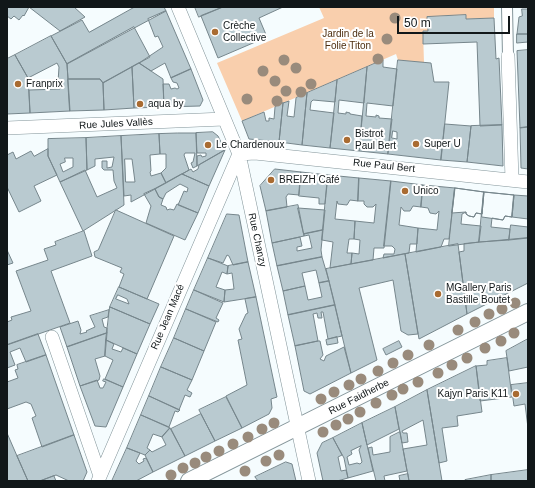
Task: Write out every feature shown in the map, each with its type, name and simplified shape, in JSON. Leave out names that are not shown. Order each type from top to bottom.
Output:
[{"type":"street","name":"Rue Chanzy","points":[[178,7],[239,154],[296,427],[309,481]]},
{"type":"street","points":[[506,7],[512,180]]},
{"type":"street","name":"Rue Jules Vallès","points":[[7,128],[224,119]]},
{"type":"street","name":"Rue Paul Bert","points":[[239,154],[255,153],[528,182]]},
{"type":"street","name":"Rue Jean Macé","points":[[99,478],[239,154]]},
{"type":"street","name":"Rue Faidherbe","points":[[189,481],[528,312]]},
{"type":"street","points":[[52,337],[99,478]]},
{"type":"green space","name":"Jardin de la Folie Titon","points":[[319,7],[494,7],[494,18],[466,19],[465,15],[427,17],[428,31],[423,31],[424,63],[398,60],[396,54],[242,121],[217,63],[324,18]]},
{"type":"building","points":[[7,7],[29,7],[24,16],[23,15],[19,20],[14,16],[11,19],[7,16]]},
{"type":"building","points":[[29,7],[74,7],[85,17],[60,31]]},
{"type":"building","points":[[135,7],[164,7],[166,11],[67,64],[51,36],[82,20],[89,32]]},
{"type":"building","points":[[195,7],[223,7],[199,17]]},
{"type":"building","points":[[223,7],[283,7],[259,18],[267,37],[218,58],[201,16]]},
{"type":"building","points":[[522,9],[528,9],[528,34],[517,34],[519,17],[522,16]]},
{"type":"building","points":[[166,11],[191,69],[171,78],[165,63],[151,71],[139,63],[163,47],[158,36],[155,37],[148,19]]},
{"type":"building","points":[[466,15],[466,19],[494,18],[496,59],[499,58],[502,125],[480,126],[477,42],[423,44],[423,31],[428,31],[427,17]]},
{"type":"building","points":[[134,27],[150,57],[103,83],[100,79],[68,79],[67,64]]},
{"type":"building","points":[[517,34],[528,34],[528,42],[517,43]]},
{"type":"building","points":[[51,36],[67,64],[70,111],[30,113],[29,90],[60,89],[61,84],[58,82],[59,67],[57,63],[28,78],[15,55]]},
{"type":"building","points":[[528,50],[528,127],[520,128],[517,51]]},
{"type":"building","name":"Franprix","points":[[15,55],[28,78],[30,113],[7,114],[7,59]]},
{"type":"building","points":[[383,60],[383,67],[397,69],[393,106],[367,103],[366,116],[376,117],[376,115],[379,116],[379,118],[392,119],[388,154],[359,151],[367,67]]},
{"type":"building","points":[[398,60],[431,63],[434,82],[449,82],[441,160],[388,154]],"holes":[[[393,131],[397,132],[397,139],[392,138]]]},
{"type":"building","points":[[139,63],[163,79],[164,107],[134,108],[132,67]]},
{"type":"building","points":[[132,67],[134,108],[104,110],[103,83]]},
{"type":"building","points":[[367,67],[364,103],[339,100],[338,113],[346,114],[346,112],[362,116],[359,151],[330,148],[337,80]]},
{"type":"building","points":[[191,69],[203,100],[200,106],[164,107],[163,84],[169,84],[171,89],[179,88],[177,83],[173,82],[171,78]]},
{"type":"building","points":[[68,79],[100,79],[103,83],[104,110],[70,111]]},
{"type":"building","points":[[337,80],[335,102],[313,100],[311,102],[310,110],[334,113],[330,148],[302,145],[307,93]]},
{"type":"building","points":[[307,93],[302,145],[279,142],[283,103],[289,101],[287,116],[294,117],[296,98]]},
{"type":"building","points":[[283,103],[279,142],[249,139],[242,121],[264,112],[266,121],[269,121],[269,118],[274,119],[275,107]]},
{"type":"building","points":[[445,124],[471,126],[467,162],[441,160]]},
{"type":"building","points":[[502,125],[503,166],[467,162],[471,126]]},
{"type":"building","points":[[528,127],[528,169],[521,168],[520,128]]},
{"type":"building","points":[[213,132],[218,136],[225,150],[197,166],[197,156],[206,156],[206,153],[197,153],[196,133]]},
{"type":"building","points":[[196,133],[197,166],[193,168],[191,163],[193,162],[195,153],[185,153],[184,155],[189,170],[166,183],[161,173],[166,168],[166,154],[160,154],[159,134]]},
{"type":"building","points":[[159,134],[160,154],[150,155],[150,172],[151,176],[161,173],[166,183],[131,202],[131,195],[124,196],[121,136]],"holes":[[[125,159],[132,159],[135,182],[126,182]]]},
{"type":"building","points":[[121,136],[124,205],[83,231],[60,182],[85,170],[97,197],[117,188],[114,181],[113,170],[104,170],[102,168],[102,161],[107,161],[107,168],[112,167],[114,157],[95,159],[95,166],[87,170],[86,138]]},
{"type":"building","points":[[86,138],[87,170],[60,182],[48,156],[48,139]],"holes":[[[65,158],[73,158],[73,167],[63,172],[60,164],[65,162]]]},
{"type":"building","points":[[48,149],[48,156],[57,175],[34,186],[41,201],[19,212],[7,187],[7,155],[13,152],[16,159],[31,151],[34,156]]},
{"type":"building","points":[[225,150],[209,186],[182,174],[191,169],[193,172],[198,169],[199,165]]},
{"type":"building","points":[[275,169],[301,172],[299,195],[288,194],[286,197],[287,207],[266,211],[260,186]]},
{"type":"building","points":[[301,172],[328,175],[325,204],[319,204],[319,198],[299,196]]},
{"type":"building","points":[[182,174],[209,186],[198,213],[178,205],[184,191],[187,192],[188,188],[180,184],[166,193],[163,199],[159,197],[155,189]]},
{"type":"building","points":[[328,175],[359,178],[358,201],[350,200],[347,205],[338,204],[337,201],[335,219],[355,221],[354,239],[349,239],[347,253],[352,253],[351,264],[330,268],[333,242],[322,240]]},
{"type":"building","points":[[359,178],[391,181],[384,248],[374,248],[373,260],[351,264],[352,253],[359,254],[360,240],[354,239],[355,221],[374,223],[376,204],[373,207],[367,207],[364,204],[364,201],[358,201]]},
{"type":"building","points":[[391,181],[423,185],[421,207],[413,206],[410,211],[404,211],[401,207],[399,225],[418,228],[417,244],[410,244],[409,253],[383,258],[384,254],[394,254],[395,249],[392,246],[384,246]]},
{"type":"building","points":[[423,185],[455,188],[449,239],[444,239],[441,247],[416,252],[418,228],[437,230],[439,211],[436,214],[430,213],[428,208],[421,207]]},
{"type":"building","points":[[455,188],[484,192],[482,214],[476,213],[474,217],[469,216],[466,212],[462,214],[461,224],[481,226],[479,242],[449,246]]},
{"type":"building","points":[[455,188],[484,192],[482,214],[476,213],[474,217],[469,216],[466,212],[452,213]]},
{"type":"building","points":[[155,189],[159,197],[163,199],[161,205],[166,207],[167,210],[174,210],[177,204],[198,213],[185,240],[146,223],[151,206],[144,194]]},
{"type":"building","points":[[484,192],[514,195],[512,217],[505,216],[503,220],[492,218],[491,227],[510,229],[509,240],[479,242]]},
{"type":"building","points":[[484,192],[514,195],[512,217],[505,216],[503,220],[482,217]]},
{"type":"building","points":[[514,195],[528,196],[528,219],[512,217]]},
{"type":"building","points":[[298,205],[304,236],[272,243],[266,211]]},
{"type":"building","points":[[298,208],[325,210],[323,230],[304,234]]},
{"type":"building","points":[[116,210],[174,236],[147,299],[119,287],[124,274],[120,272],[122,268],[95,257],[94,252],[98,250]]},
{"type":"building","points":[[227,214],[239,215],[248,262],[233,265],[229,256],[227,255],[223,263],[208,258]]},
{"type":"building","points":[[511,225],[528,227],[528,238],[509,240]]},
{"type":"building","points":[[323,230],[321,250],[322,257],[277,266],[272,243],[300,237],[302,246],[297,247],[297,251],[312,248],[309,235],[304,236],[304,234]]},
{"type":"building","points":[[84,231],[92,256],[51,271],[70,323],[7,345],[7,322],[12,320],[11,317],[31,311],[16,271],[48,260],[44,249],[56,245],[55,242]]},
{"type":"building","points":[[528,238],[528,283],[467,314],[459,252],[464,251],[464,244]]},
{"type":"building","name":"MGallery Paris Bastille Boutet","points":[[458,244],[467,314],[419,339],[405,254]]},
{"type":"building","points":[[7,250],[13,263],[7,265]]},
{"type":"building","points":[[405,254],[418,334],[408,335],[401,331],[393,280],[359,288],[377,360],[351,373],[326,269]]},
{"type":"building","points":[[322,257],[329,281],[319,283],[316,270],[302,273],[305,286],[283,291],[277,266]]},
{"type":"building","points":[[208,258],[228,266],[227,274],[222,272],[216,287],[225,290],[224,302],[194,290]]},
{"type":"building","points":[[248,262],[256,297],[224,302],[225,290],[234,289],[232,273],[227,274],[228,266]]},
{"type":"building","points":[[329,281],[335,305],[288,315],[283,291],[305,286],[308,300],[322,297],[319,283]]},
{"type":"building","points":[[119,287],[159,304],[150,324],[110,307]],"holes":[[[118,295],[127,299],[129,304],[116,299]]]},
{"type":"building","points":[[194,290],[223,303],[216,318],[219,320],[218,322],[186,309]]},
{"type":"building","points":[[256,297],[277,397],[271,399],[272,408],[269,414],[242,428],[226,396],[247,385],[238,340],[242,339],[239,329],[246,314],[248,313],[245,299]]},
{"type":"building","points":[[335,305],[342,336],[328,339],[323,312],[321,312],[322,318],[318,318],[317,313],[313,314],[318,341],[295,346],[288,315]]},
{"type":"building","points":[[110,307],[150,324],[137,354],[106,340]]},
{"type":"building","points":[[186,309],[216,322],[204,351],[174,338]]},
{"type":"building","points":[[109,310],[108,317],[102,319],[104,327],[107,328],[107,333],[67,347],[60,327],[78,321],[81,330],[80,334],[87,332],[86,331],[95,327],[90,316]]},
{"type":"building","points":[[107,333],[105,356],[95,359],[100,376],[99,380],[80,386],[67,347]]},
{"type":"building","points":[[38,334],[46,355],[26,362],[20,348],[10,352],[15,365],[7,368],[7,345]]},
{"type":"building","points":[[337,337],[338,343],[327,345],[326,340]]},
{"type":"building","points":[[174,338],[204,351],[192,380],[161,367]]},
{"type":"building","points":[[528,339],[528,367],[509,371],[506,351]]},
{"type":"building","points":[[106,340],[114,344],[112,349],[121,352],[123,348],[137,354],[123,387],[105,379],[113,360],[105,356]]},
{"type":"building","points":[[320,341],[323,355],[320,359],[324,361],[326,356],[344,347],[351,373],[310,394],[304,391],[295,346]]},
{"type":"building","points":[[399,341],[402,347],[386,355],[383,349]]},
{"type":"building","points":[[46,355],[74,435],[42,447],[32,418],[36,416],[31,404],[26,402],[7,409],[7,382],[18,378],[15,370],[18,369],[17,365]]},
{"type":"building","points":[[507,358],[512,397],[480,401],[476,366],[487,365],[487,361]]},
{"type":"building","points":[[476,366],[482,412],[457,416],[458,426],[442,428],[447,461],[439,463],[427,390]]},
{"type":"building","points":[[161,367],[192,380],[187,390],[192,393],[190,397],[185,395],[179,410],[149,396]]},
{"type":"building","points":[[104,379],[123,387],[106,427],[95,426],[80,386],[97,380],[100,388],[103,388],[106,382],[103,381]]},
{"type":"building","points":[[528,383],[528,428],[525,404],[514,406],[511,385]]},
{"type":"building","points":[[427,390],[442,481],[409,481],[403,449],[427,445],[423,420],[402,431],[403,433],[407,433],[408,442],[402,443],[395,407]]},
{"type":"building","points":[[149,396],[180,410],[178,412],[175,411],[169,427],[141,415]]},
{"type":"building","points":[[226,397],[242,428],[215,441],[199,410]]},
{"type":"building","points":[[395,407],[399,429],[367,445],[362,423]]},
{"type":"building","points":[[201,414],[215,441],[185,456],[171,429]]},
{"type":"building","points":[[141,415],[170,428],[162,437],[153,434],[147,448],[150,450],[145,455],[127,448]]},
{"type":"building","points":[[362,423],[373,471],[348,478],[344,458],[333,438]],"holes":[[[361,446],[359,450],[362,462],[360,464],[357,463],[349,465],[347,457],[352,454],[351,451]]]},
{"type":"building","points":[[170,428],[185,456],[153,472],[145,455],[150,450],[152,452],[166,445],[162,437]]},
{"type":"building","points":[[400,432],[407,471],[384,476],[385,481],[376,481],[368,448],[372,447],[373,455],[390,452],[390,437]]},
{"type":"building","points":[[7,433],[17,456],[28,481],[7,481]]},
{"type":"building","points":[[74,435],[87,472],[83,481],[69,481],[56,475],[40,481],[28,481],[17,456]]},
{"type":"building","points":[[333,438],[342,455],[338,457],[341,471],[346,470],[348,478],[337,481],[323,481],[317,453],[322,443]]},
{"type":"building","points":[[127,448],[140,453],[136,461],[139,464],[146,458],[153,472],[136,481],[112,481]]},
{"type":"building","points":[[286,462],[292,464],[296,481],[258,481],[255,477]]},
{"type":"building","points":[[528,470],[528,481],[491,481],[491,475]]},
{"type":"building","points":[[408,474],[409,481],[400,481],[399,476]]},
{"type":"building","points":[[491,475],[491,481],[465,481],[465,480]]},
{"type":"building","points":[[54,476],[56,481],[40,481]]},
{"type":"place","name":"Crèche Collective","points":[[215,32]]},
{"type":"place","name":"Franprix","points":[[18,84]]},
{"type":"place","name":"aqua by","points":[[140,104]]},
{"type":"place","name":"Bistrot Paul Bert","points":[[347,140]]},
{"type":"place","name":"Super U","points":[[416,144]]},
{"type":"place","name":"Le Chardenoux","points":[[208,145]]},
{"type":"place","name":"BREIZH Café","points":[[271,180]]},
{"type":"place","name":"Unico","points":[[405,191]]},
{"type":"place","name":"MGallery Paris Bastille Boutet","points":[[438,294]]},
{"type":"place","name":"Kajyn Paris K11","points":[[516,394]]}]
